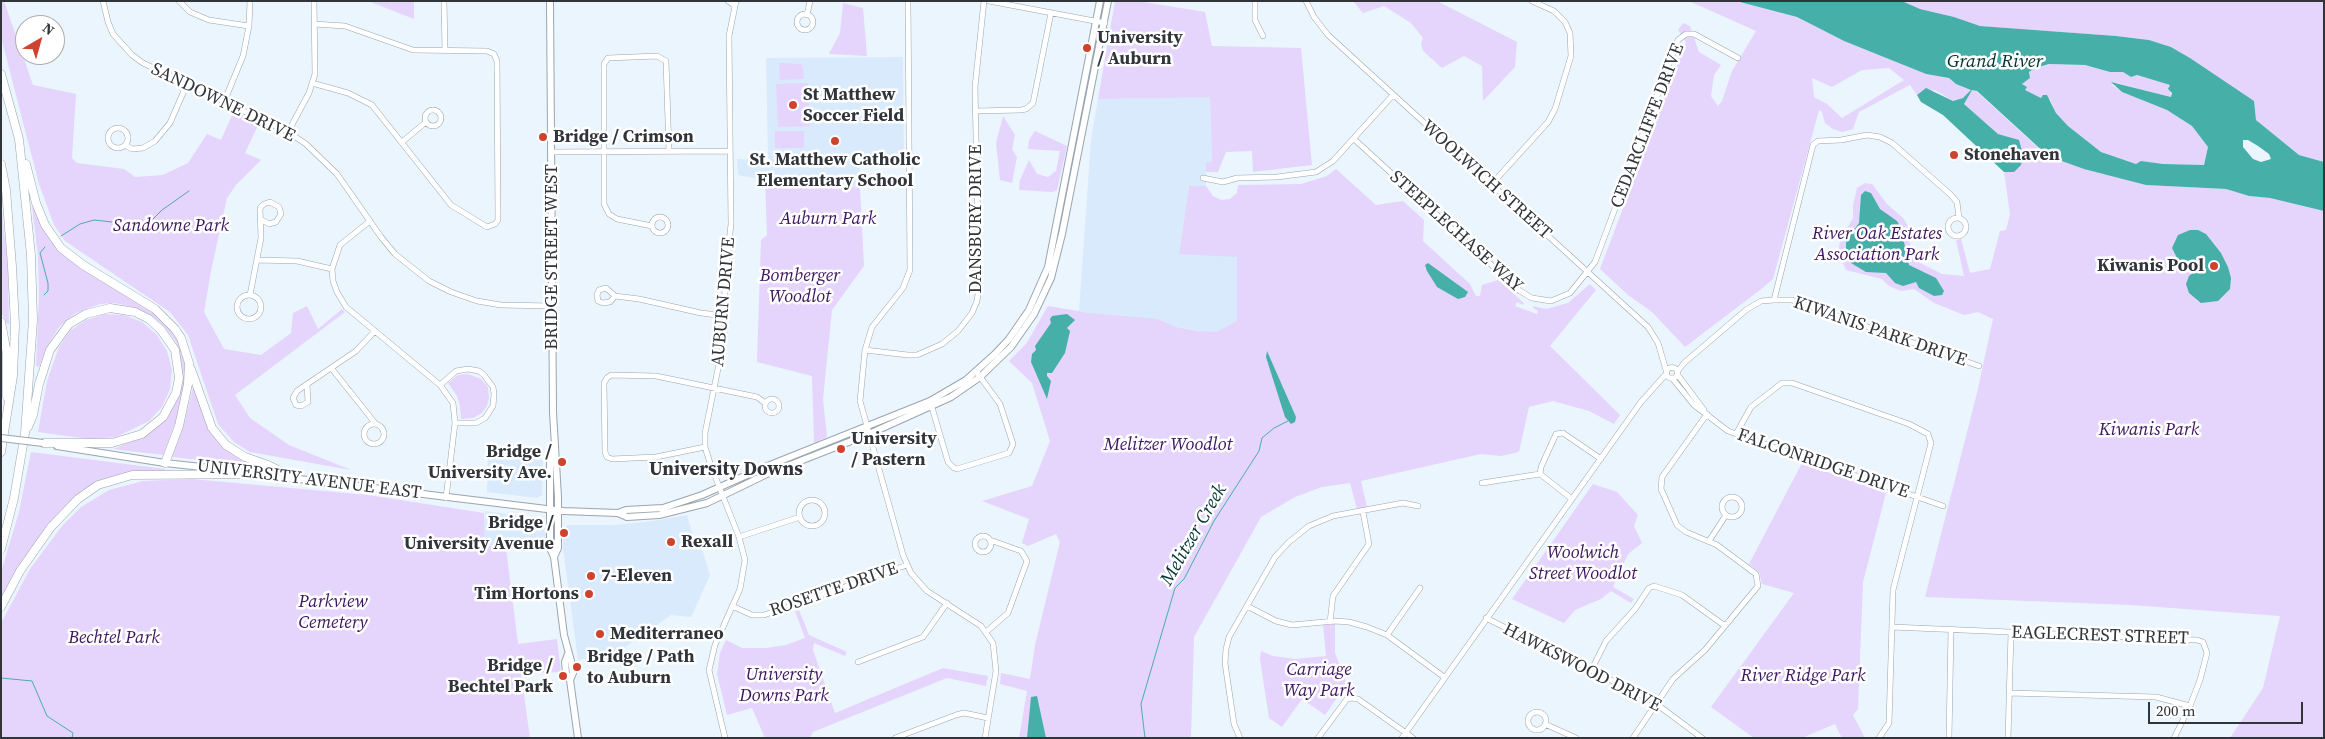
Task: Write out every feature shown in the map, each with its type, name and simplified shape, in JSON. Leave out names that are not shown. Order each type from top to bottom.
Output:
[{"type":"highway","points":[[1,74],[36,204],[45,225],[61,248],[83,265],[155,309],[175,329],[190,363],[212,428],[226,445],[246,457],[292,477]]},
{"type":"highway","points":[[1,549],[14,498],[26,433],[33,320],[31,255],[19,139]]},
{"type":"highway","points":[[1,164],[6,190],[14,325],[13,376],[1,452]]},
{"type":"highway","points":[[26,433],[33,415],[39,384],[50,350],[69,324],[86,314],[110,308],[135,312],[149,319],[161,330],[175,350],[179,378],[176,393],[163,417],[142,434],[112,443],[44,443]]},
{"type":"highway","points":[[1,322],[7,354],[6,383],[8,411]]},
{"type":"highway","points":[[165,463],[186,400],[190,363]]},
{"type":"highway","points":[[1,607],[20,571],[51,527],[78,499],[98,485],[132,475],[262,474]]},
{"type":"main road","name":"BRIDGE STREET WEST","points":[[550,1],[554,452],[557,460],[558,511],[558,548],[554,557]]},
{"type":"main road","name":"UNIVERSITY AVENUE EAST","points":[[978,374],[1009,340],[1038,293],[1053,245],[1100,1]]},
{"type":"main road","name":"UNIVERSITY AVENUE EAST","points":[[1,438],[44,443],[165,463],[292,477],[558,511],[618,513],[627,517],[674,513],[723,496],[767,474],[931,404],[998,362],[1022,332],[1034,314],[1051,278],[1061,240],[1108,1]]},
{"type":"main road","name":"UNIVERSITY AVENUE EAST","points":[[618,513],[626,510],[646,510],[677,504],[765,467],[868,430]]},
{"type":"main road","name":"BRIDGE STREET WEST","points":[[554,452],[550,459],[550,548],[554,557],[568,654],[565,662],[566,673],[570,680],[578,738]]},
{"type":"street","name":"SANDOWNE DRIVE","points":[[104,1],[108,22],[113,34],[132,55],[143,63],[288,132],[306,144],[337,174],[381,237],[406,264],[429,281],[451,292],[490,304],[552,306]]},
{"type":"street","points":[[179,1],[190,12],[208,20],[249,26]]},
{"type":"street","points":[[224,102],[243,56],[249,26],[250,1]]},
{"type":"street","points":[[288,132],[312,83],[316,64],[314,1]]},
{"type":"street","points":[[444,1],[445,50]]},
{"type":"street","points":[[728,1],[735,3]]},
{"type":"street","points":[[807,15],[810,1]]},
{"type":"street","points":[[908,1],[910,270],[903,288],[872,327],[865,350],[860,401],[907,565],[921,586],[976,622],[993,643],[997,661],[985,738]]},
{"type":"street","name":"DANSBURY DRIVE","points":[[865,350],[917,354],[942,344],[958,331],[972,313],[977,301],[979,286],[975,111],[976,70],[984,1]]},
{"type":"street","points":[[989,1],[1105,23]]},
{"type":"street","points":[[1255,1],[1255,20],[1263,36]]},
{"type":"street","name":"WOOLWICH STREET","points":[[1306,1],[1314,17],[1328,34],[1648,327],[1672,373]]},
{"type":"street","points":[[1491,185],[1548,122],[1571,56],[1570,33],[1565,22],[1554,11],[1532,1]]},
{"type":"street","name":"AUBURN DRIVE","points":[[724,737],[709,670],[715,645],[740,589],[744,567],[743,549],[705,447],[707,423],[724,339],[724,280],[731,224],[729,36],[735,3]]},
{"type":"street","points":[[975,111],[1021,110],[1026,109],[1033,103],[1051,13]]},
{"type":"street","points":[[312,83],[361,98],[372,105],[452,205],[487,226],[495,224],[498,220],[497,61],[494,54],[487,51],[413,50],[345,26],[314,24]]},
{"type":"street","name":"CEDARCLIFFE DRIVE","points":[[1588,272],[1595,262],[1626,183],[1678,40],[1686,34],[1694,34],[1738,58]]},
{"type":"street","points":[[652,226],[617,218],[609,214],[604,204],[604,64],[608,58],[657,56],[666,62],[668,152]]},
{"type":"street","points":[[125,145],[132,149],[142,148],[155,141],[170,123],[187,84]]},
{"type":"street","points":[[1203,178],[1223,182],[1237,178],[1277,177],[1316,172],[1333,161],[1393,95]]},
{"type":"street","points":[[402,142],[426,122]]},
{"type":"street","points":[[116,128],[125,131],[128,140],[125,145],[120,148],[111,146],[108,137],[110,132],[116,128]]},
{"type":"street","points":[[1774,300],[1813,145],[1818,141],[1840,140],[1867,135],[1880,137],[1892,143],[1957,202],[1959,218]]},
{"type":"street","name":"STEEPLECHASE WAY","points":[[1354,139],[1526,295],[1541,301],[1551,301],[1560,298],[1570,293],[1588,272]]},
{"type":"street","points":[[1072,143],[1079,148]]},
{"type":"street","points":[[551,152],[729,151]]},
{"type":"street","points":[[250,295],[258,260],[262,220],[259,211],[264,204],[274,202],[279,207],[281,214],[276,222],[269,224],[262,220]]},
{"type":"street","points":[[370,222],[350,235],[340,245],[332,269],[333,281],[341,301],[440,385],[453,403],[456,423],[446,498]]},
{"type":"street","points":[[258,260],[298,261],[332,269]]},
{"type":"street","points":[[250,295],[257,299],[260,306],[256,316],[248,318],[241,316],[237,304],[241,297],[250,295]]},
{"type":"street","points":[[615,296],[640,299],[701,313],[724,316]]},
{"type":"street","name":"KIWANIS PARK DRIVE","points":[[1672,373],[1746,310],[1761,301],[1774,300],[1792,300],[1979,366]]},
{"type":"street","points":[[307,385],[356,351],[375,331]]},
{"type":"street","points":[[332,369],[375,423],[383,430],[383,437],[379,442],[371,444],[365,439],[364,430],[370,424],[375,423]]},
{"type":"street","points":[[440,385],[456,371],[468,369],[479,371],[493,386],[493,406],[485,418],[476,423],[456,423]]},
{"type":"street","points":[[1404,735],[1641,402],[1672,373]]},
{"type":"street","name":"FALCONRIDGE DRIVE","points":[[1672,373],[1707,414],[1718,424],[1736,434],[1943,506]]},
{"type":"street","points":[[705,447],[656,457],[612,459],[607,457],[605,452],[604,383],[607,378],[611,375],[645,374],[757,397],[765,403]]},
{"type":"street","points":[[931,404],[948,462],[954,468],[957,469],[1009,453],[1013,444],[1000,404],[978,374]]},
{"type":"street","points":[[1736,434],[1752,407],[1782,383],[1792,383],[1909,424],[1928,434],[1931,443],[1893,590],[1888,723],[1879,738]]},
{"type":"street","points":[[1633,738],[1674,679],[1705,650],[1755,591],[1759,580],[1756,574],[1709,541],[1686,532],[1678,525],[1672,516],[1660,483],[1707,414]]},
{"type":"street","points":[[1540,474],[1550,445],[1559,432],[1568,436],[1601,459]]},
{"type":"street","points":[[1482,483],[1540,474],[1572,499]]},
{"type":"street","points":[[1732,497],[1738,499],[1742,504],[1740,513],[1732,517],[1726,514],[1722,509],[1726,499],[1732,497]]},
{"type":"street","points":[[809,500],[821,503],[825,511],[824,519],[813,526],[805,524],[800,517],[800,508],[809,500]]},
{"type":"street","points":[[1240,738],[1234,724],[1225,663],[1226,648],[1229,637],[1275,557],[1289,542],[1309,526],[1333,516],[1363,512],[1403,503],[1418,506]]},
{"type":"street","points":[[1330,622],[1332,600],[1369,544],[1363,512]]},
{"type":"street","points":[[1709,541],[1726,514]]},
{"type":"street","points":[[739,537],[800,517]]},
{"type":"street","points":[[986,632],[1008,613],[1027,561],[1021,551],[990,540]]},
{"type":"street","name":"ROSETTE DRIVE","points":[[732,606],[752,614],[764,615],[839,587],[907,565]]},
{"type":"street","points":[[1592,671],[1606,641],[1635,609],[1650,588],[1654,586],[1682,595],[1725,626]]},
{"type":"street","points":[[1387,636],[1420,588]]},
{"type":"street","points":[[858,662],[923,637],[947,604]]},
{"type":"street","points":[[1247,606],[1276,621],[1292,625],[1349,622],[1387,636],[1444,677]]},
{"type":"street","name":"HAWKSWOOD DRIVE","points":[[1486,618],[1656,704],[1702,738]]},
{"type":"street","name":"EAGLECREST STREET","points":[[1892,627],[2197,640],[2203,642],[2206,653],[2205,662],[2190,706],[2174,738]]},
{"type":"street","points":[[1949,738],[1951,630]]},
{"type":"street","points":[[2008,738],[2011,633]]},
{"type":"street","points":[[2009,693],[2156,697],[2190,706]]},
{"type":"street","points":[[1318,738],[1347,699],[1352,698],[1358,699],[1404,735],[1413,738]]},
{"type":"street","points":[[895,738],[956,715],[964,714],[988,718]]},
{"type":"street","points":[[1545,724],[1576,738]]},
{"type":"street","points":[[718,738],[724,737]]},
{"type":"shaded area","name":"St. Matthew Catholic Elementary School","points":[[903,57],[904,160],[860,161],[860,188],[765,180],[738,175],[737,159],[768,160],[766,58]]},
{"type":"shaded area","points":[[1210,96],[1212,161],[1206,164],[1206,186],[1189,186],[1179,253],[1237,256],[1237,337],[1079,311],[1091,140],[1098,99]]},
{"type":"shaded area","points":[[488,452],[543,460],[542,495],[537,498],[487,492]]},
{"type":"shaded area","points":[[485,511],[541,519],[545,525],[546,548],[483,545]]},
{"type":"shaded area","points":[[687,515],[697,549],[702,549],[710,575],[691,617],[671,615],[614,655],[578,660],[563,548],[563,536],[565,536],[567,525],[615,525]]},
{"type":"green space","name":"Sandowne Park","points":[[1,1],[4,1],[15,33],[15,65],[26,65],[33,85],[76,94],[72,158],[77,163],[124,169],[135,177],[163,175],[188,163],[207,134],[221,140],[234,111],[259,123],[245,153],[261,160],[236,185],[227,198],[204,312],[224,349],[261,355],[291,333],[293,313],[307,306],[318,329],[342,309],[345,312],[235,395],[250,418],[289,445],[351,470],[250,452],[234,442],[218,424],[188,335],[170,312],[65,241],[54,225],[39,184],[1,37]]},
{"type":"green space","points":[[368,1],[414,1],[414,19]]},
{"type":"green space","points":[[1115,1],[1138,1],[1205,12],[1212,46],[1301,48],[1312,165],[1253,172],[1252,151],[1226,152],[1218,172],[1206,172],[1206,163],[1212,161],[1210,97],[1098,99]]},
{"type":"green space","points":[[1353,1],[1437,1],[1517,42],[1515,67],[1483,101],[1482,66],[1464,56],[1442,68],[1423,51],[1421,44],[1423,38],[1411,23],[1384,6],[1363,13]]},
{"type":"green space","name":"Kiwanis Park","points":[[1689,1],[1736,1],[1797,17],[1844,41],[1926,74],[1949,78],[1956,84],[1976,91],[2047,156],[2146,185],[2226,189],[2249,196],[2270,198],[2324,211],[2324,738],[2230,738],[2263,688],[2280,616],[2131,605],[1925,597],[1977,393],[1993,319],[1978,312],[1964,315],[1934,303],[1914,289],[1901,291],[1889,286],[1882,279],[1846,270],[1838,253],[1841,235],[1853,218],[1853,205],[1857,188],[1865,183],[1872,184],[1887,204],[1903,218],[1907,224],[1912,255],[1918,262],[1942,274],[1964,276],[1956,240],[1961,239],[1970,273],[1990,269],[2000,231],[2006,230],[2010,214],[2004,172],[2014,172],[2019,141],[1998,134],[1964,104],[1970,92],[1963,98],[1953,101],[1935,90],[1922,91],[1917,95],[1910,85],[1859,112],[1853,129],[1842,132],[1833,129],[1825,123],[1822,112],[1819,110],[1773,279],[1685,347],[1652,312],[1628,295],[1600,269],[1686,42],[1678,30],[1683,23],[1690,26],[1699,52],[1721,65],[1714,75],[1711,96],[1718,106],[1722,101],[1732,71],[1756,31]],"holes":[[[1889,68],[1904,80],[1842,118],[1827,104],[1814,97],[1812,78],[1832,87],[1862,70]]]},
{"type":"green space","points":[[1902,1],[2324,1],[2324,162],[2299,155],[2256,120],[2253,101],[2171,47],[2149,40],[2116,36],[1980,26],[1920,9]]},
{"type":"green space","points":[[843,3],[863,8],[867,56],[829,54],[840,33]]},
{"type":"green space","name":"St Matthew Soccer Field","points":[[779,63],[802,64],[804,79],[780,80]]},
{"type":"green space","points":[[2049,64],[2085,65],[2110,72],[2123,72],[2131,77],[2137,75],[2170,85],[2171,97],[2117,83],[2112,85],[2122,92],[2167,110],[2192,126],[2208,147],[2204,165],[2136,164],[2101,152],[2068,126],[2056,113],[2050,99],[2036,97],[2036,95],[2029,94],[2025,90],[2022,84],[2030,78],[2029,72]]},
{"type":"green space","name":"St Matthew Soccer Field","points":[[808,83],[810,126],[778,127],[776,84]]},
{"type":"green space","points":[[1003,116],[1015,135],[1012,149],[1017,157],[1012,183],[1000,180],[996,143]]},
{"type":"green space","name":"St Matthew Soccer Field","points":[[775,131],[804,131],[804,148],[775,148]]},
{"type":"green space","points":[[1035,131],[1067,146],[1057,190],[1053,192],[1019,190],[1020,180],[1029,160],[1037,174],[1048,177],[1056,171],[1060,151],[1028,149],[1029,140]]},
{"type":"green space","name":"Melitzer Woodlot","points":[[1336,169],[1376,205],[1403,201],[1424,220],[1423,241],[1470,284],[1476,296],[1480,296],[1482,285],[1498,280],[1524,303],[1523,305],[1517,302],[1515,306],[1537,314],[1538,311],[1533,306],[1546,309],[1568,303],[1590,284],[1596,290],[1550,346],[1620,415],[1614,424],[1589,411],[1553,401],[1529,407],[1519,452],[1501,456],[1481,454],[1361,481],[1367,507],[1357,509],[1350,483],[1322,487],[1295,497],[1261,517],[1194,637],[1191,738],[1019,738],[1027,691],[1000,684],[1001,673],[1030,679],[1035,645],[1060,542],[1056,534],[1028,546],[1022,543],[1029,519],[982,501],[1032,486],[1050,441],[1032,383],[1009,361],[1026,344],[1048,306],[1090,313],[1157,319],[1176,327],[1198,331],[1217,332],[1237,321],[1237,257],[1179,254],[1189,186],[1206,186],[1213,196],[1221,200],[1230,199],[1237,193],[1238,185],[1301,184],[1327,176]]},
{"type":"green space","name":"Bomberger Woodlot","points":[[765,180],[860,188],[864,266],[832,310],[823,399],[827,437],[814,443],[812,376],[757,362],[761,240],[767,235]]},
{"type":"green space","points":[[1,201],[8,269],[9,324],[7,324],[1,312]]},
{"type":"green space","points":[[34,206],[40,222],[52,242],[62,252],[150,309],[165,321],[182,344],[186,360],[186,383],[181,407],[163,455],[113,449],[142,437],[168,416],[182,378],[176,342],[165,327],[151,315],[133,307],[114,303],[100,304],[76,313],[60,326],[47,346],[39,367],[36,366],[39,293],[38,256],[32,207]]},
{"type":"green space","points":[[105,314],[124,315],[142,322],[157,335],[167,351],[172,370],[170,389],[162,407],[149,421],[116,437],[89,439],[38,432],[47,381],[59,347],[70,331],[86,320]]},
{"type":"green space","points":[[468,374],[481,379],[488,387],[489,398],[487,406],[482,413],[473,418],[461,419],[457,396],[448,383],[458,375]]},
{"type":"green space","points":[[193,387],[195,387],[210,432],[224,449],[248,461],[248,465],[172,457],[185,421]]},
{"type":"green space","points":[[31,452],[165,469],[165,472],[124,473],[98,482],[78,496],[1,599],[1,572],[19,512]]},
{"type":"green space","name":"River Ridge Park","points":[[1802,463],[1886,493],[1863,582],[1858,709],[1853,715],[1865,738],[1842,738],[1835,724],[1802,738],[1754,738],[1711,707],[1794,593],[1762,584],[1759,572],[1749,564]]},
{"type":"green space","points":[[192,479],[368,495],[484,513],[484,545],[506,548],[518,644],[557,639],[561,672],[521,674],[530,738],[1,738],[1,623],[30,569],[62,526],[81,507],[109,490],[143,481]]},
{"type":"green space","name":"Woolwich Street Woodlot","points":[[1593,484],[1617,492],[1638,515],[1634,526],[1642,543],[1628,554],[1613,587],[1634,599],[1631,603],[1611,591],[1601,599],[1575,610],[1564,623],[1512,599]]},
{"type":"green space","name":"University Downs Park","points":[[799,610],[809,635],[847,652],[845,656],[814,643],[813,650],[835,713],[943,668],[988,676],[986,686],[947,678],[813,732],[810,738],[765,738],[752,708],[727,715],[717,674],[720,653],[726,640],[742,648],[767,648],[786,645],[805,638],[795,611]]},
{"type":"green space","name":"Carriage Way Park","points":[[1335,621],[1335,653],[1349,690],[1339,695],[1325,715],[1302,699],[1282,727],[1269,718],[1260,659],[1261,651],[1273,656],[1295,659],[1326,656],[1323,623]]},
{"type":"water","name":"Grand River","points":[[1736,1],[1902,1],[1920,9],[1954,17],[1980,26],[2116,36],[2149,40],[2171,47],[2254,101],[2256,120],[2299,155],[2324,162],[2324,211],[2270,198],[2249,196],[2226,189],[2146,185],[2084,169],[2048,156],[1977,91],[1972,90],[1964,104],[1998,134],[2019,140],[2023,155],[2021,165],[2014,172],[2004,172],[1943,115],[1921,102],[1917,95],[1926,88],[1953,101],[1963,98],[1971,90],[1956,84],[1949,78],[1926,74],[1844,41],[1797,17]],"holes":[[[2049,64],[2085,65],[2110,72],[2123,72],[2131,77],[2137,75],[2170,85],[2168,89],[2172,93],[2171,97],[2111,82],[2122,92],[2167,110],[2192,126],[2208,147],[2204,165],[2163,164],[2141,161],[2136,164],[2101,152],[2068,126],[2056,113],[2047,95],[2043,95],[2041,98],[2025,90],[2027,87],[2022,84],[2030,78],[2029,72]],[[2243,140],[2248,140],[2258,146],[2269,154],[2271,159],[2261,162],[2253,159],[2243,147]]]},
{"type":"water","points":[[1865,191],[1871,193],[1880,209],[1897,221],[1901,228],[1909,265],[1936,278],[1944,291],[1942,295],[1934,296],[1919,288],[1916,282],[1903,286],[1895,283],[1886,273],[1866,272],[1851,263],[1846,250],[1846,241],[1859,223],[1861,195]]},
{"type":"water","name":"Kiwanis Pool","points":[[2190,230],[2198,230],[2206,234],[2221,253],[2228,267],[2231,278],[2230,289],[2218,301],[2201,303],[2189,293],[2186,284],[2189,276],[2195,271],[2201,270],[2202,265],[2198,263],[2186,265],[2178,260],[2172,248],[2178,235]]},
{"type":"water","points":[[1428,263],[1468,292],[1465,297],[1458,299],[1437,287],[1427,271],[1425,265]]},
{"type":"water","points":[[1067,314],[1075,320],[1067,328],[1070,331],[1065,353],[1052,373],[1047,373],[1051,381],[1047,399],[1031,362],[1032,354],[1036,350],[1035,346],[1051,323],[1050,319],[1052,316]]},
{"type":"water","points":[[1267,351],[1296,417],[1295,422],[1291,424],[1285,417],[1266,357]]},
{"type":"water","points":[[1037,696],[1046,738],[1027,738],[1031,697]]},
{"type":"waterway","points":[[61,236],[80,224],[94,220],[130,224],[150,222],[162,210],[189,191]]},
{"type":"waterway","points":[[44,295],[48,291],[48,283],[40,253],[45,247]]},
{"type":"waterway","name":"Melitzer Creek","points":[[1145,738],[1141,704],[1175,588],[1184,579],[1214,521],[1259,451],[1262,438],[1274,428],[1288,421]]},
{"type":"waterway","points":[[1,678],[32,681],[47,716],[73,733],[72,738]]},
{"type":"place","name":"University / Auburn","points":[[1087,48]]},
{"type":"place","name":"St Matthew Soccer Field","points":[[793,105]]},
{"type":"place","name":"Bridge / Crimson","points":[[543,137]]},
{"type":"place","name":"St. Matthew Catholic Elementary School","points":[[835,141]]},
{"type":"place","name":"Stonehaven","points":[[1954,155]]},
{"type":"place","name":"Kiwanis Pool","points":[[2214,266]]},
{"type":"place","name":"University / Pastern","points":[[841,449]]},
{"type":"place","name":"Bridge / University Ave.","points":[[562,462]]},
{"type":"place","name":"Bridge / University Avenue","points":[[564,533]]},
{"type":"place","name":"Rexall","points":[[671,542]]},
{"type":"place","name":"7-Eleven","points":[[591,576]]},
{"type":"place","name":"Tim Hortons","points":[[589,594]]},
{"type":"place","name":"Mediterraneo","points":[[600,634]]},
{"type":"place","name":"Bridge / Path to Auburn","points":[[577,667]]},
{"type":"place","name":"Bridge / Bechtel Park","points":[[563,676]]},
{"type":"district","name":"University Downs","points":[[726,470]]},
{"type":"park label","name":"Auburn Park","points":[[828,219]]},
{"type":"park label","name":"River Oak Estates Association Park","points":[[1877,244]]},
{"type":"park label","name":"Parkview Cemetery","points":[[333,612]]},
{"type":"park label","name":"Bechtel Park","points":[[114,638]]}]
